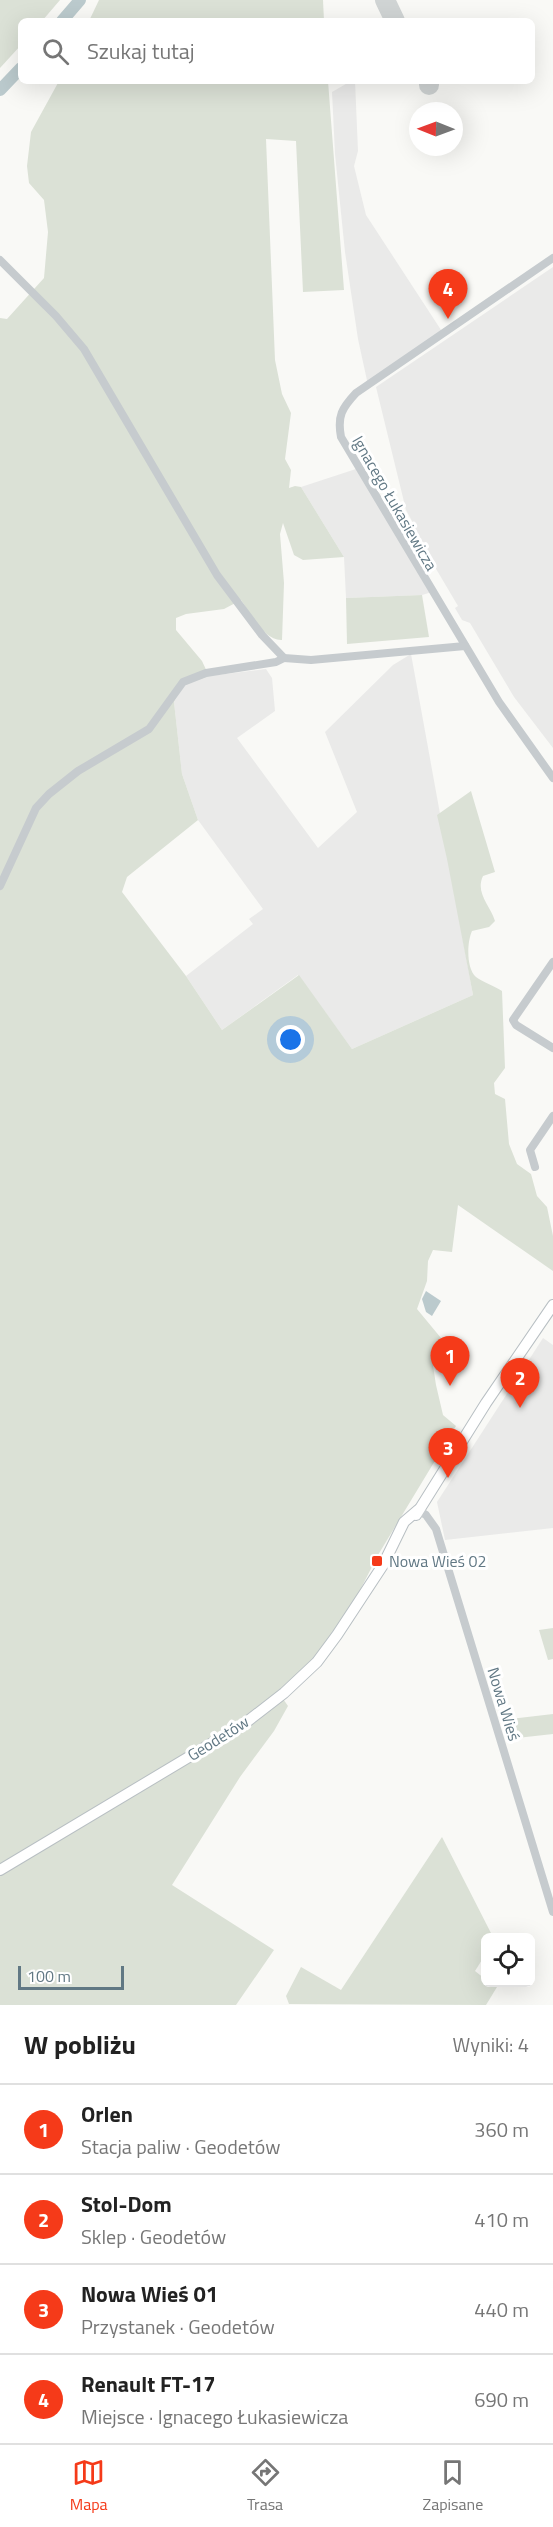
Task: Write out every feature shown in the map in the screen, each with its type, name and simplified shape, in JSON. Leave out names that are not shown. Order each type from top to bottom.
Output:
[{"type":"main road","name":"Geodetów","points":[[0,1870],[243,1724],[281,1696],[316,1662],[337,1635],[389,1554],[411,1526],[418,1510],[486,1403],[553,1305]]},
{"type":"street","name":"Ignacego Łukasiewicza","points":[[553,258],[356,393],[340,410],[338,423],[341,437],[498,702],[553,778]]},
{"type":"street","points":[[0,260],[56,316],[84,349],[217,575],[262,635],[284,658]]},
{"type":"street","points":[[0,886],[36,808],[49,794],[78,771],[149,729],[183,682],[206,673],[276,662],[284,658],[311,660],[465,646]]},
{"type":"street","points":[[553,962],[513,1020],[516,1025],[553,1048]]},
{"type":"street","points":[[535,1167],[531,1150],[553,1116]]},
{"type":"street","name":"Nowa Wieś","points":[[418,1510],[426,1515],[436,1529],[553,1912]]},
{"type":"shaded area","points":[[0,0],[60,0],[45,18],[18,18],[18,48],[0,68]]},
{"type":"shaded area","points":[[99,0],[323,0],[324,18],[90,18]]},
{"type":"shaded area","points":[[57,84],[328,84],[344,290],[303,292],[296,141],[266,139],[275,360],[282,394],[291,413],[285,459],[291,470],[289,488],[301,487],[344,557],[303,560],[294,555],[283,523],[280,534],[284,583],[282,640],[275,639],[263,631],[241,600],[224,609],[186,614],[176,618],[176,630],[202,661],[209,676],[182,686],[174,702],[182,774],[198,820],[127,877],[122,892],[186,976],[222,1030],[299,975],[352,1049],[473,995],[437,815],[471,791],[495,872],[483,876],[481,888],[495,921],[489,927],[472,931],[468,948],[470,968],[476,977],[502,991],[505,1068],[494,1083],[495,1094],[505,1099],[509,1144],[517,1164],[531,1174],[537,1196],[547,1207],[553,1236],[553,1271],[458,1205],[452,1252],[433,1250],[428,1261],[427,1281],[417,1309],[441,1338],[432,1359],[436,1385],[443,1415],[456,1426],[378,1555],[337,1635],[281,1696],[288,1706],[274,1731],[240,1777],[172,1885],[274,1950],[236,2005],[0,2005],[0,318],[7,319],[44,278],[48,232],[44,200],[29,183],[27,166],[31,132]]},
{"type":"shaded area","points":[[346,84],[355,84],[358,151],[354,166],[366,215],[443,333],[368,385],[358,339],[345,252],[335,154],[332,92]]},
{"type":"shaded area","points":[[553,267],[553,748],[514,697],[470,623],[462,620],[455,608],[458,606],[416,535],[406,510],[376,387]]},
{"type":"shaded area","points":[[359,468],[432,592],[422,595],[346,598],[344,557],[301,487]]},
{"type":"shaded area","points":[[422,595],[429,637],[347,644],[346,598]]},
{"type":"shaded area","points":[[411,654],[473,995],[352,1049],[298,975],[222,1030],[186,976],[253,924],[249,919],[263,909],[198,820],[182,774],[174,702],[182,686],[209,676],[266,669],[272,678],[275,711],[237,738],[318,848],[357,812],[325,732],[393,665]]},
{"type":"shaded area","points":[[426,1291],[441,1301],[432,1316],[426,1312],[422,1299]]},
{"type":"shaded area","points":[[543,1338],[553,1345],[553,1528],[445,1540],[437,1502]]},
{"type":"shaded area","points":[[553,1628],[553,1659],[548,1660],[539,1630]]},
{"type":"shaded area","points":[[553,1714],[553,1734],[507,1739],[501,1720]]},
{"type":"shaded area","points":[[442,1837],[491,1933],[481,1933],[481,1961],[475,1971],[481,1976],[481,1987],[497,1987],[486,2005],[289,2004],[286,1996],[301,1967],[341,1990]]},
{"type":"waterway","points":[[65,18],[80,0]]},
{"type":"waterway","points":[[0,90],[18,71]]},
{"type":"taxiway","points":[[385,0],[394,18]]},
{"type":"place","name":"Renault FT-17","points":[[448,319]]},
{"type":"place","name":"Orlen","points":[[450,1386]]},
{"type":"place","name":"Stol-Dom","points":[[520,1408]]},
{"type":"place","name":"Nowa Wieś 01","points":[[448,1478]]},
{"type":"place","name":"Nowa Wieś 02","points":[[377,1561]]}]
